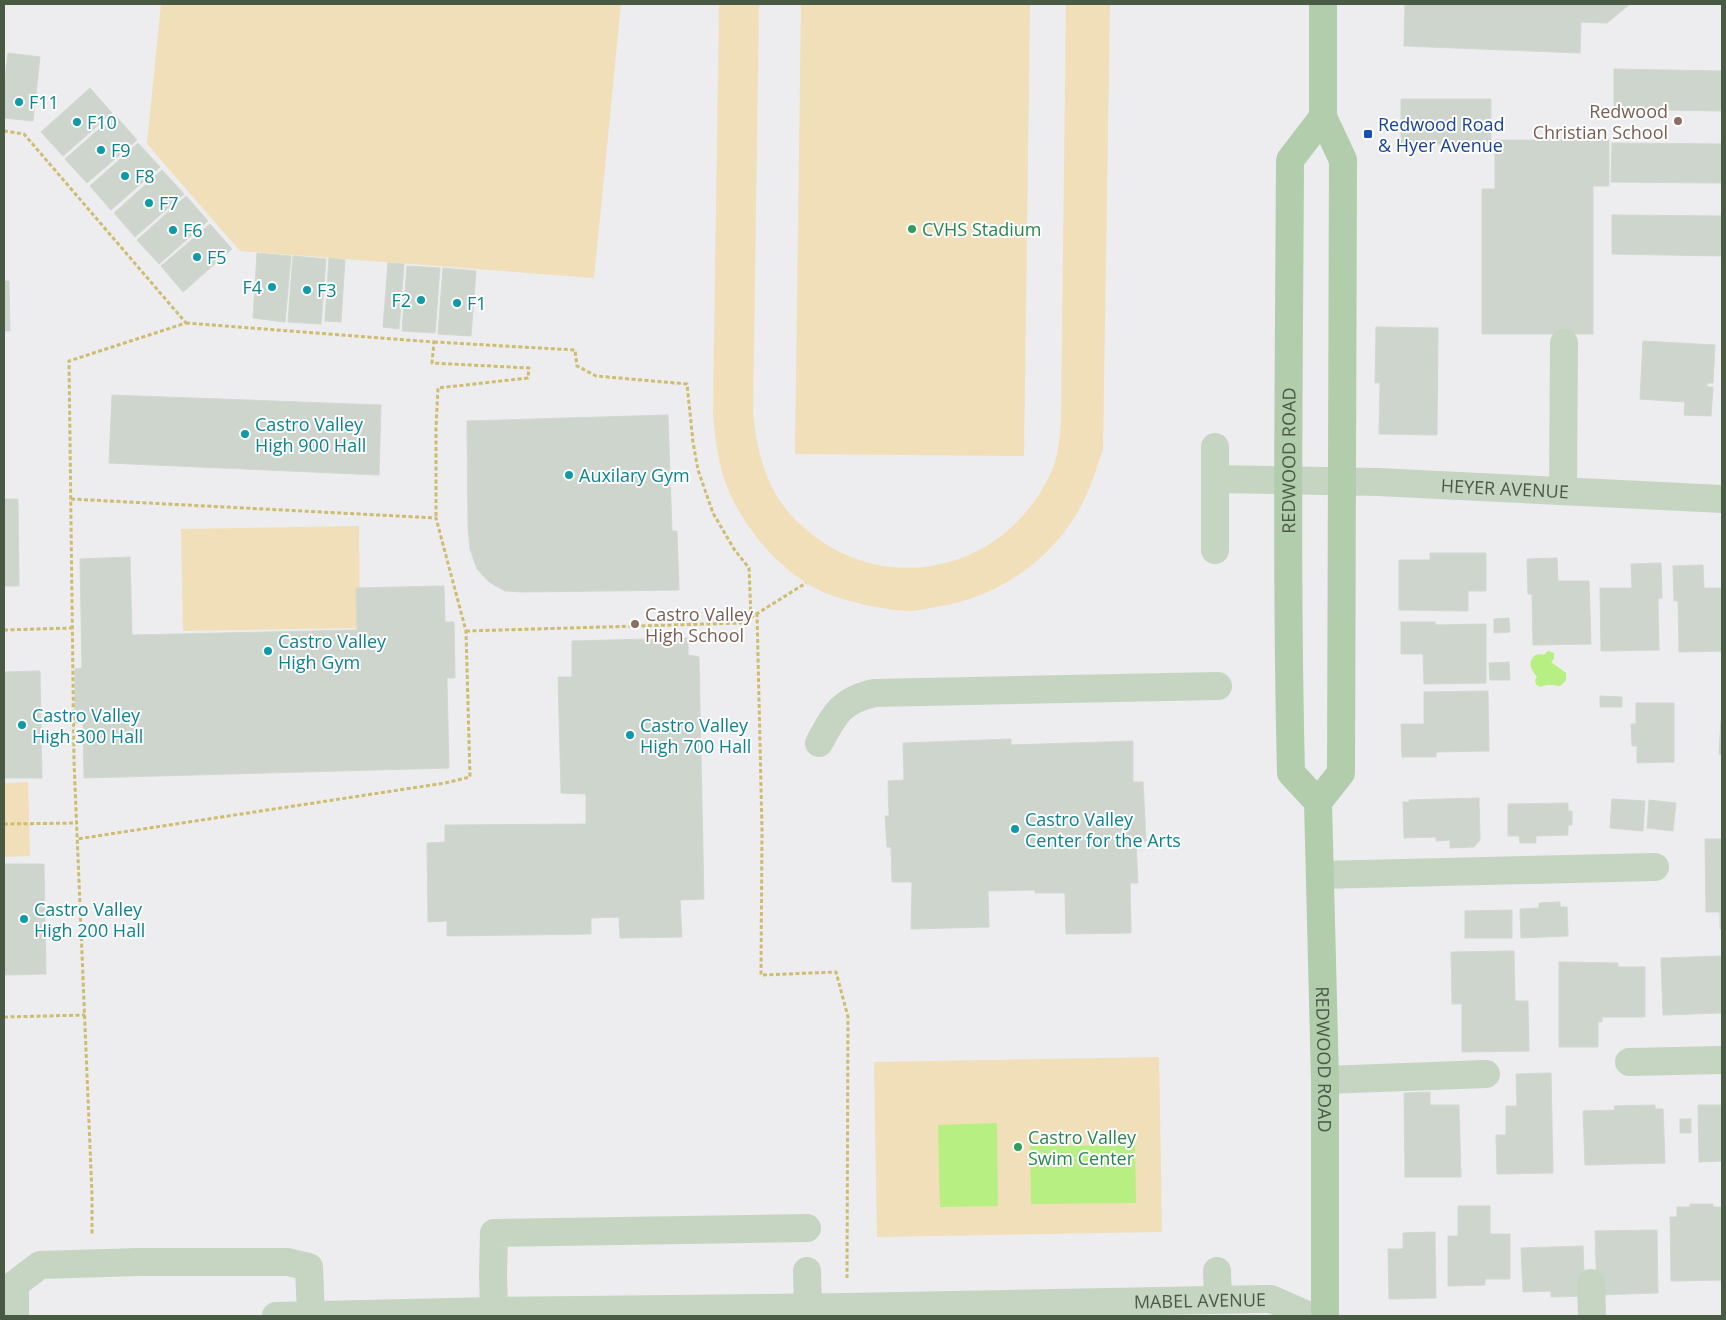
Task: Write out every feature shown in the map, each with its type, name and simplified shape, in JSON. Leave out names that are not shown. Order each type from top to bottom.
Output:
[{"type":"main road","points":[[1318,802],[1341,772],[1343,160],[1322,117],[1323,4]]},
{"type":"main road","name":"REDWOOD ROAD","points":[[1322,117],[1290,160],[1288,632],[1291,773],[1318,802],[1324,1080],[1325,1316]]},
{"type":"street","points":[[1563,491],[1564,343]]},
{"type":"street","points":[[1215,447],[1215,550]]},
{"type":"street","name":"HEYER AVENUE","points":[[1215,479],[1341,481],[1722,499]]},
{"type":"street","points":[[819,743],[833,718],[844,705],[858,697],[874,693],[1218,686]]},
{"type":"street","points":[[1320,875],[1655,867]]},
{"type":"street","points":[[1629,1062],[1722,1060]]},
{"type":"street","points":[[1324,1080],[1486,1074]]},
{"type":"street","points":[[494,1311],[494,1233],[807,1228]]},
{"type":"street","points":[[15,1316],[15,1284],[40,1265],[288,1262],[309,1267],[311,1316]]},
{"type":"street","points":[[1217,1270],[1218,1299]]},
{"type":"street","points":[[807,1271],[808,1308]]},
{"type":"street","points":[[1591,1283],[1592,1316]]},
{"type":"street","name":"MABEL AVENUE","points":[[276,1316],[494,1311],[808,1308],[1218,1299],[1271,1299],[1310,1316]]},
{"type":"path","points":[[4,131],[24,134],[186,323]]},
{"type":"path","points":[[92,1264],[92,1195],[74,761],[69,361],[186,323],[434,342],[575,350],[577,366],[596,376],[687,384],[692,442],[698,470],[713,513],[734,549],[749,568],[751,617]]},
{"type":"path","points":[[77,839],[445,783],[470,777],[466,631],[436,518],[438,388],[528,378],[529,368],[432,363],[434,342]]},
{"type":"path","points":[[71,499],[436,518]]},
{"type":"path","points":[[466,631],[742,623],[806,583]]},
{"type":"path","points":[[757,613],[762,830],[760,975],[836,972],[848,1017],[847,1307]]},
{"type":"path","points":[[4,630],[72,628]]},
{"type":"path","points":[[4,824],[77,823]]},
{"type":"path","points":[[4,1017],[85,1015]]},
{"type":"shaded area","points":[[161,4],[621,4],[594,278],[240,251],[147,144]]},
{"type":"shaded area","points":[[719,4],[759,4],[753,413],[763,464],[770,483],[780,501],[800,524],[816,537],[832,548],[864,562],[897,568],[930,566],[961,558],[991,543],[1016,523],[1038,496],[1054,465],[1061,420],[1066,4],[1110,4],[1103,449],[1083,502],[1061,536],[1031,565],[1014,578],[996,588],[957,603],[912,611],[874,607],[835,597],[810,586],[776,559],[745,521],[727,488],[720,464],[713,413]]},
{"type":"shaded area","name":"CVHS Stadium","points":[[801,4],[1030,4],[1024,456],[795,454]]},
{"type":"shaded area","points":[[359,526],[360,628],[183,631],[181,529]]},
{"type":"shaded area","points":[[1548,651],[1554,653],[1554,659],[1551,662],[1566,673],[1566,680],[1560,686],[1547,685],[1540,687],[1536,684],[1535,680],[1537,677],[1532,669],[1531,661],[1535,655],[1544,655]]},
{"type":"shaded area","points":[[28,782],[30,856],[4,857],[4,783]]},
{"type":"shaded area","name":"Castro Valley Swim Center","points":[[1159,1057],[1162,1232],[877,1237],[874,1062]]},
{"type":"shaded area","points":[[997,1123],[998,1206],[940,1207],[938,1125]]},
{"type":"shaded area","points":[[1135,1145],[1136,1203],[1031,1204],[1030,1146]]},
{"type":"building","points":[[1405,4],[1630,4],[1607,23],[1581,22],[1580,53],[1404,46]]},
{"type":"building","name":"F11","points":[[8,53],[40,57],[33,121],[4,118],[4,87]]},
{"type":"building","points":[[1614,69],[1722,71],[1722,111],[1614,109]]},
{"type":"building","name":"F10","points":[[90,88],[112,113],[63,156],[41,132]]},
{"type":"building","points":[[1401,99],[1491,99],[1491,144],[1401,144]]},
{"type":"building","name":"F9","points":[[115,115],[137,140],[87,183],[65,159]]},
{"type":"building","points":[[1495,140],[1609,140],[1609,186],[1593,186],[1593,334],[1482,334],[1482,189],[1495,189]]},
{"type":"building","name":"F8","points":[[138,143],[160,167],[111,210],[90,186]]},
{"type":"building","points":[[1612,143],[1722,144],[1722,183],[1611,182]]},
{"type":"building","name":"F7","points":[[162,170],[184,194],[135,237],[114,213]]},
{"type":"building","name":"F6","points":[[186,196],[208,221],[159,264],[137,240]]},
{"type":"building","points":[[1612,215],[1722,216],[1722,256],[1612,254]]},
{"type":"building","name":"F5","points":[[210,224],[232,249],[183,292],[161,266]]},
{"type":"building","name":"F4","points":[[257,253],[291,256],[285,322],[253,318]]},
{"type":"building","name":"F3","points":[[293,256],[326,259],[321,324],[288,322]]},
{"type":"building","points":[[329,258],[345,260],[341,322],[325,321]]},
{"type":"building","points":[[388,263],[404,264],[399,329],[383,327]]},
{"type":"building","name":"F2","points":[[407,266],[440,268],[435,333],[402,331]]},
{"type":"building","name":"F1","points":[[443,268],[476,271],[471,336],[438,334]]},
{"type":"building","points":[[4,281],[9,281],[10,331],[4,331]]},
{"type":"building","points":[[1376,327],[1438,328],[1437,435],[1379,434],[1380,383],[1375,383]]},
{"type":"building","points":[[1643,341],[1715,345],[1713,383],[1707,383],[1707,387],[1713,387],[1711,416],[1684,415],[1685,402],[1640,399]]},
{"type":"building","name":"Castro Valley High 900 Hall","points":[[112,395],[381,405],[379,475],[109,463]]},
{"type":"building","name":"Auxilary Gym","points":[[668,415],[672,531],[677,531],[679,590],[505,591],[489,582],[477,569],[470,549],[468,528],[467,421]]},
{"type":"building","points":[[4,499],[18,499],[19,586],[4,586]]},
{"type":"building","points":[[1430,553],[1486,553],[1486,591],[1468,591],[1468,611],[1399,610],[1399,560],[1430,560]]},
{"type":"building","name":"Castro Valley High Gym","points":[[130,557],[132,635],[357,630],[356,588],[444,586],[445,622],[454,622],[455,678],[447,678],[449,768],[84,778],[83,723],[75,723],[75,669],[82,668],[80,559]]},
{"type":"building","points":[[1557,558],[1558,581],[1589,581],[1591,644],[1533,645],[1532,594],[1528,594],[1527,559]]},
{"type":"building","points":[[1661,563],[1662,598],[1658,599],[1659,650],[1601,651],[1600,588],[1632,588],[1631,564]]},
{"type":"building","points":[[1703,565],[1704,588],[1722,588],[1722,651],[1679,652],[1678,601],[1674,601],[1673,566]]},
{"type":"building","points":[[1509,618],[1510,632],[1494,633],[1494,619]]},
{"type":"building","points":[[1401,622],[1435,622],[1435,625],[1486,624],[1486,683],[1424,684],[1423,654],[1401,654]]},
{"type":"building","name":"Castro Valley High 700 Hall","points":[[688,638],[688,655],[699,657],[704,899],[680,900],[682,937],[620,938],[619,917],[591,918],[591,934],[447,936],[447,921],[428,922],[427,843],[445,842],[445,825],[586,824],[586,794],[561,793],[558,677],[572,677],[572,641]]},
{"type":"building","points":[[1509,662],[1510,680],[1490,680],[1489,663]]},
{"type":"building","name":"Castro Valley High 300 Hall","points":[[40,671],[42,778],[4,778],[4,672]]},
{"type":"building","points":[[1488,691],[1489,751],[1436,752],[1436,757],[1402,757],[1401,724],[1424,724],[1424,692]]},
{"type":"building","points":[[1600,696],[1622,697],[1622,707],[1600,707]]},
{"type":"building","points":[[1636,703],[1674,703],[1674,762],[1637,763],[1637,746],[1632,746],[1631,724],[1636,724]]},
{"type":"building","points":[[1722,720],[1722,755],[1719,754]]},
{"type":"building","name":"Castro Valley Center for the Arts","points":[[1011,739],[1011,745],[1133,741],[1133,782],[1143,782],[1146,841],[1136,842],[1138,883],[1130,883],[1131,933],[1066,934],[1065,893],[1035,893],[1035,890],[988,891],[989,927],[911,929],[912,882],[892,882],[891,847],[887,847],[885,816],[889,816],[888,781],[904,780],[903,743]]},
{"type":"building","points":[[1479,798],[1480,840],[1474,847],[1450,848],[1450,840],[1436,841],[1436,837],[1404,838],[1403,802],[1410,802],[1409,800]]},
{"type":"building","points":[[1612,799],[1645,801],[1643,831],[1610,828]]},
{"type":"building","points":[[1649,800],[1676,803],[1673,831],[1647,828]]},
{"type":"building","points":[[1568,803],[1568,811],[1572,811],[1572,825],[1568,825],[1568,835],[1536,836],[1536,843],[1520,843],[1519,836],[1508,836],[1508,804]]},
{"type":"building","points":[[1705,839],[1722,839],[1722,929],[1720,929],[1720,912],[1706,912]]},
{"type":"building","name":"Castro Valley High 200 Hall","points":[[4,864],[44,864],[46,974],[4,975]]},
{"type":"building","points":[[1560,902],[1560,907],[1567,907],[1568,936],[1521,938],[1520,909],[1539,908],[1539,903]]},
{"type":"building","points":[[1512,910],[1512,938],[1465,938],[1465,911]]},
{"type":"building","points":[[1514,951],[1515,1001],[1528,1001],[1529,1051],[1462,1052],[1462,1004],[1452,1004],[1451,952]]},
{"type":"building","points":[[1722,956],[1722,1013],[1663,1015],[1661,958]]},
{"type":"building","points":[[1559,962],[1618,963],[1618,967],[1645,967],[1645,1017],[1602,1017],[1602,1022],[1598,1022],[1598,1047],[1559,1047]]},
{"type":"building","points":[[1551,1073],[1553,1173],[1497,1174],[1496,1135],[1506,1135],[1506,1106],[1517,1106],[1516,1074]]},
{"type":"building","points":[[1430,1092],[1430,1105],[1459,1105],[1461,1177],[1405,1177],[1404,1093]]},
{"type":"building","points":[[1655,1105],[1655,1109],[1663,1109],[1665,1163],[1585,1165],[1583,1111],[1615,1110],[1614,1106]]},
{"type":"building","points":[[1698,1105],[1722,1105],[1722,1161],[1699,1162]]},
{"type":"building","points":[[1680,1119],[1691,1119],[1691,1133],[1680,1133]]},
{"type":"building","points":[[1690,1204],[1713,1204],[1713,1207],[1722,1207],[1722,1280],[1671,1281],[1670,1217],[1677,1217],[1677,1207],[1690,1207]]},
{"type":"building","points":[[1458,1206],[1490,1206],[1490,1234],[1510,1234],[1510,1279],[1485,1279],[1485,1285],[1448,1286],[1448,1236],[1458,1236]]},
{"type":"building","points":[[1657,1230],[1658,1293],[1597,1295],[1595,1231]]},
{"type":"building","points":[[1435,1232],[1436,1298],[1389,1299],[1388,1249],[1403,1249],[1403,1233]]},
{"type":"building","points":[[1583,1246],[1585,1296],[1551,1297],[1551,1291],[1523,1292],[1521,1248]]},
{"type":"place","name":"F11","points":[[19,102]]},
{"type":"place","name":"Redwood Christian School","points":[[1678,121]]},
{"type":"place","name":"F10","points":[[77,122]]},
{"type":"place","name":"Redwood Road & Hyer Avenue","points":[[1368,134]]},
{"type":"place","name":"F9","points":[[101,150]]},
{"type":"place","name":"F8","points":[[125,176]]},
{"type":"place","name":"F7","points":[[149,203]]},
{"type":"place","name":"CVHS Stadium","points":[[912,229]]},
{"type":"place","name":"F6","points":[[173,230]]},
{"type":"place","name":"F5","points":[[197,257]]},
{"type":"place","name":"F4","points":[[272,287]]},
{"type":"place","name":"F3","points":[[307,290]]},
{"type":"place","name":"F2","points":[[421,300]]},
{"type":"place","name":"F1","points":[[457,303]]},
{"type":"place","name":"Castro Valley High 900 Hall","points":[[245,434]]},
{"type":"place","name":"Auxilary Gym","points":[[569,475]]},
{"type":"place","name":"Castro Valley High School","points":[[635,624]]},
{"type":"place","name":"Castro Valley High Gym","points":[[268,651]]},
{"type":"place","name":"Castro Valley High 300 Hall","points":[[22,725]]},
{"type":"place","name":"Castro Valley High 700 Hall","points":[[630,735]]},
{"type":"place","name":"Castro Valley Center for the Arts","points":[[1015,829]]},
{"type":"place","name":"Castro Valley High 200 Hall","points":[[24,919]]},
{"type":"place","name":"Castro Valley Swim Center","points":[[1018,1147]]}]
